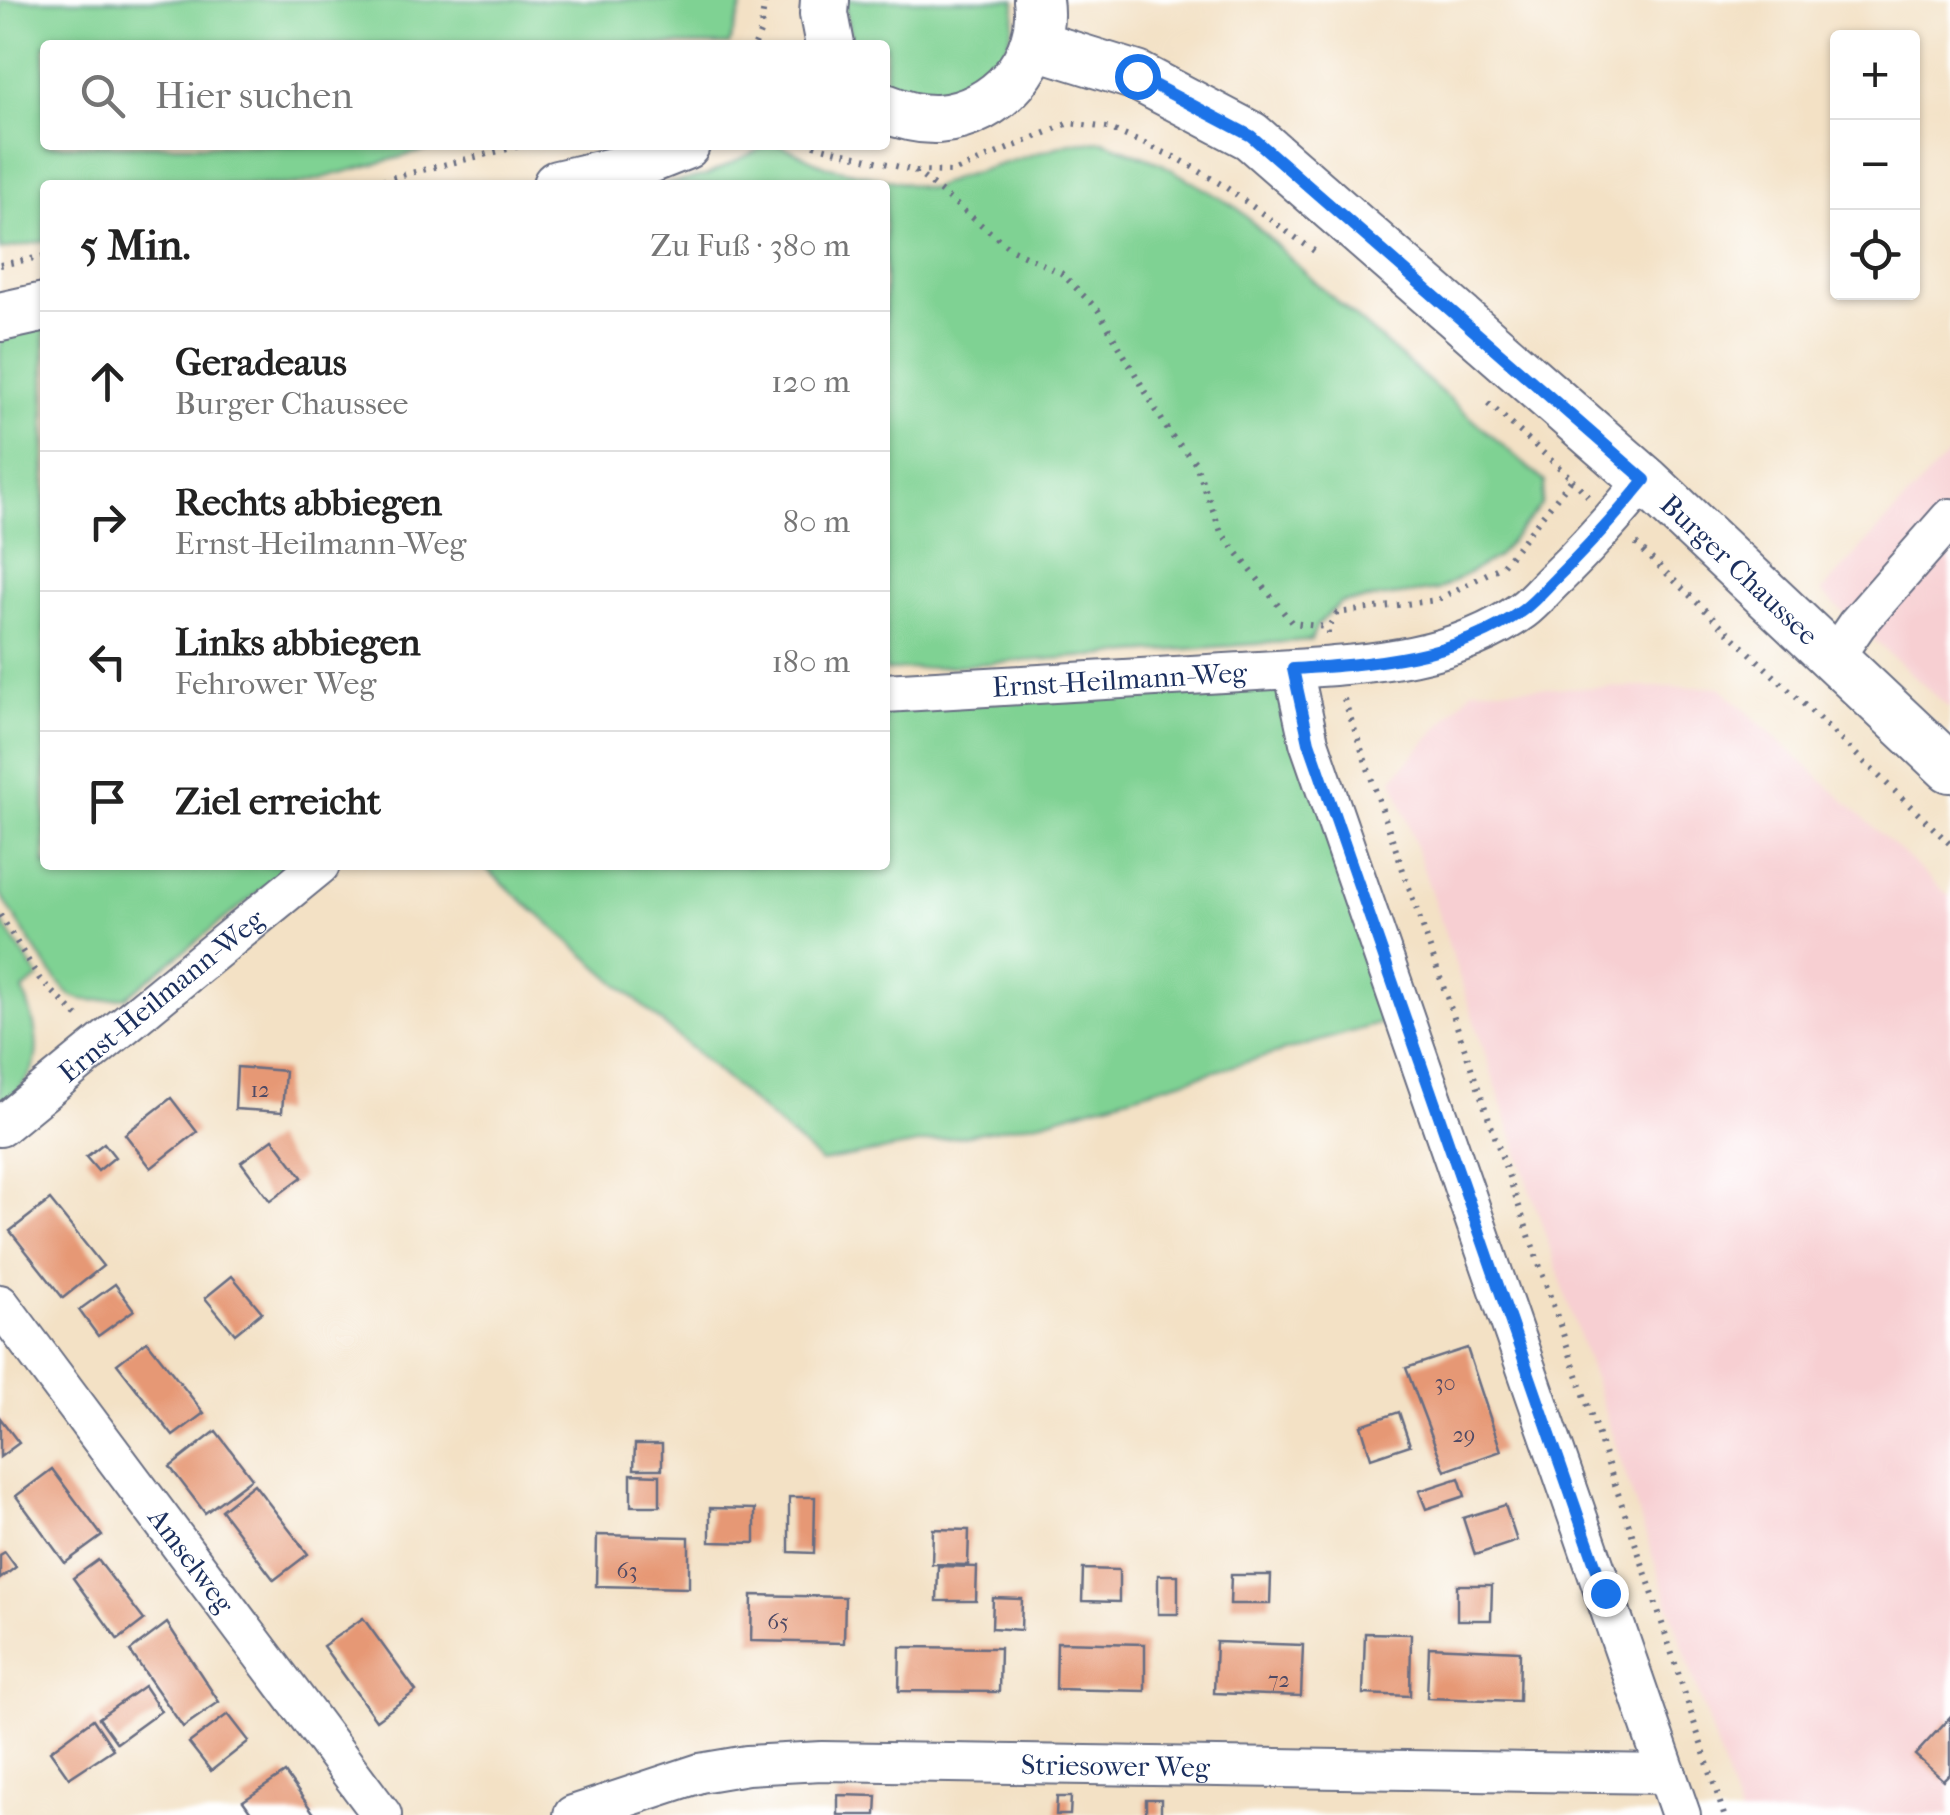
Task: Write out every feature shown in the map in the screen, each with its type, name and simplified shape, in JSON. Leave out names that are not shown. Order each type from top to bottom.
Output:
[{"type":"main road","points":[[825,0],[829,40]]},
{"type":"main road","points":[[890,110],[916,118],[941,119],[973,111],[993,100],[1025,64],[1036,22]]},
{"type":"main road","name":"Burger Chaussee","points":[[1036,22],[1251,136],[1645,480],[1950,768]]},
{"type":"main road","points":[[579,180],[622,170],[672,150]]},
{"type":"main road","points":[[0,318],[40,308]]},
{"type":"street","name":"Ernst-Heilmann-Weg","points":[[890,693],[1293,669],[1425,654],[1478,635],[1524,610],[1611,521],[1645,480]]},
{"type":"street","points":[[1832,658],[1950,518]]},
{"type":"street","points":[[1293,669],[1309,742],[1682,1815]]},
{"type":"street","name":"Ernst-Heilmann-Weg","points":[[0,1126],[314,870]]},
{"type":"street","name":"Amselweg","points":[[0,1304],[382,1815]]},
{"type":"street","name":"Striesower Weg","points":[[573,1815],[700,1773],[747,1764],[822,1760],[1668,1774]]},
{"type":"path","points":[[758,40],[765,0]]},
{"type":"path","points":[[833,150],[915,171],[952,172],[1069,124],[1108,128],[1179,159],[1209,177],[1328,262]]},
{"type":"path","points":[[382,180],[504,150]]},
{"type":"path","points":[[915,171],[1012,249],[1061,273],[1098,310],[1170,434],[1195,462],[1221,532],[1292,623],[1328,628]]},
{"type":"path","points":[[0,266],[40,257]]},
{"type":"path","points":[[1486,401],[1950,844]]},
{"type":"path","points":[[1572,479],[1502,566],[1436,600],[1337,613],[1328,628],[1332,666],[1650,1586],[1724,1815]]},
{"type":"path","points":[[0,915],[39,978],[104,1042]]},
{"type":"shaded area","points":[[1950,452],[1950,709],[1821,592]]},
{"type":"shaded area","points":[[1720,687],[1950,897],[1950,1815],[1739,1815],[1393,778],[1474,688]]},
{"type":"green space","points":[[0,0],[744,0],[731,40],[40,40],[40,150],[427,150],[315,180],[40,180],[40,242],[0,250]]},
{"type":"green space","points":[[844,0],[1015,0],[1013,26],[993,68],[976,83],[956,92],[934,96],[890,86],[890,40],[850,40]]},
{"type":"green space","points":[[1103,141],[1162,164],[1237,208],[1317,284],[1545,482],[1541,505],[1497,557],[1438,590],[1340,603],[1317,625],[1311,640],[890,671],[890,180],[930,189],[1070,143]]},
{"type":"green space","points":[[758,150],[791,150],[825,166],[889,180],[685,180],[705,176]]},
{"type":"green space","points":[[40,327],[40,870],[287,870],[126,997],[92,1000],[72,996],[46,965],[0,893],[0,336]]},
{"type":"green space","points":[[1293,669],[1403,1014],[1043,1121],[821,1162],[488,870],[890,870],[890,693]]},
{"type":"green space","points":[[0,919],[39,978],[23,990],[36,1040],[33,1068],[15,1094],[0,1107]]},
{"type":"building","points":[[237,1067],[285,1071],[282,1112],[235,1109]]},
{"type":"building","points":[[171,1098],[197,1132],[151,1168],[125,1134]]},
{"type":"building","points":[[273,1139],[302,1177],[270,1201],[241,1162]]},
{"type":"building","points":[[104,1143],[115,1157],[98,1171],[86,1157]]},
{"type":"building","points":[[50,1200],[103,1266],[63,1298],[10,1231]]},
{"type":"building","points":[[232,1276],[262,1312],[235,1334],[205,1298]]},
{"type":"building","points":[[115,1284],[134,1310],[98,1336],[79,1310]]},
{"type":"building","points":[[147,1341],[204,1413],[173,1436],[117,1364]]},
{"type":"building","points":[[1467,1348],[1501,1451],[1445,1471],[1406,1368]]},
{"type":"building","points":[[1399,1412],[1410,1445],[1371,1458],[1361,1425]]},
{"type":"building","points":[[0,1418],[19,1443],[0,1457]]},
{"type":"building","points":[[216,1431],[252,1478],[205,1513],[170,1467]]},
{"type":"building","points":[[635,1444],[662,1444],[662,1469],[634,1469]]},
{"type":"building","points":[[52,1469],[102,1536],[65,1563],[16,1496]]},
{"type":"building","points":[[631,1474],[660,1475],[660,1506],[631,1506]]},
{"type":"building","points":[[1459,1478],[1465,1496],[1426,1509],[1419,1491]]},
{"type":"building","points":[[254,1484],[308,1554],[274,1580],[221,1510]]},
{"type":"building","points":[[789,1497],[815,1497],[814,1553],[789,1552]]},
{"type":"building","points":[[1505,1505],[1517,1541],[1475,1555],[1463,1518]]},
{"type":"building","points":[[710,1508],[755,1509],[755,1543],[710,1542]]},
{"type":"building","points":[[933,1529],[969,1530],[968,1565],[932,1564]]},
{"type":"building","points":[[597,1535],[689,1537],[689,1588],[596,1586]]},
{"type":"building","points":[[5,1552],[16,1567],[0,1579],[0,1555]]},
{"type":"building","points":[[98,1560],[144,1620],[118,1640],[73,1578]]},
{"type":"building","points":[[938,1566],[977,1567],[976,1601],[937,1601]]},
{"type":"building","points":[[1083,1569],[1119,1570],[1119,1602],[1082,1601]]},
{"type":"building","points":[[1158,1575],[1178,1575],[1178,1614],[1158,1614]]},
{"type":"building","points":[[1231,1575],[1271,1575],[1270,1604],[1230,1604]]},
{"type":"building","points":[[1457,1585],[1492,1585],[1491,1620],[1457,1620]]},
{"type":"building","points":[[752,1595],[845,1597],[844,1643],[751,1641]]},
{"type":"building","points":[[993,1598],[1022,1599],[1021,1630],[992,1628]]},
{"type":"building","points":[[363,1618],[416,1691],[376,1720],[323,1646]]},
{"type":"building","points":[[167,1623],[219,1702],[183,1727],[130,1651]]},
{"type":"building","points":[[1365,1633],[1411,1634],[1410,1696],[1363,1694]]},
{"type":"building","points":[[1057,1642],[1145,1644],[1145,1691],[1056,1689]]},
{"type":"building","points":[[1216,1642],[1303,1645],[1301,1696],[1214,1693]]},
{"type":"building","points":[[900,1647],[1000,1648],[999,1692],[899,1691]]},
{"type":"building","points":[[1429,1647],[1520,1651],[1519,1701],[1427,1698]]},
{"type":"building","points":[[144,1686],[161,1711],[117,1743],[99,1718]]},
{"type":"building","points":[[228,1714],[249,1741],[211,1771],[189,1743]]},
{"type":"building","points":[[1950,1717],[1950,1773],[1943,1780],[1915,1755]]},
{"type":"building","points":[[93,1719],[113,1749],[69,1778],[50,1751]]},
{"type":"building","points":[[285,1773],[315,1815],[253,1815],[243,1801]]},
{"type":"building","points":[[838,1795],[877,1796],[876,1815],[838,1815]]},
{"type":"building","points":[[1057,1797],[1071,1797],[1070,1815],[1056,1815]]},
{"type":"building","points":[[1146,1799],[1161,1799],[1161,1815],[1146,1815]]},
{"type":"route","points":[[1137,76],[1251,136],[1645,480],[1581,554],[1524,610],[1478,635],[1425,654],[1293,669],[1309,742],[1605,1593]]}]
